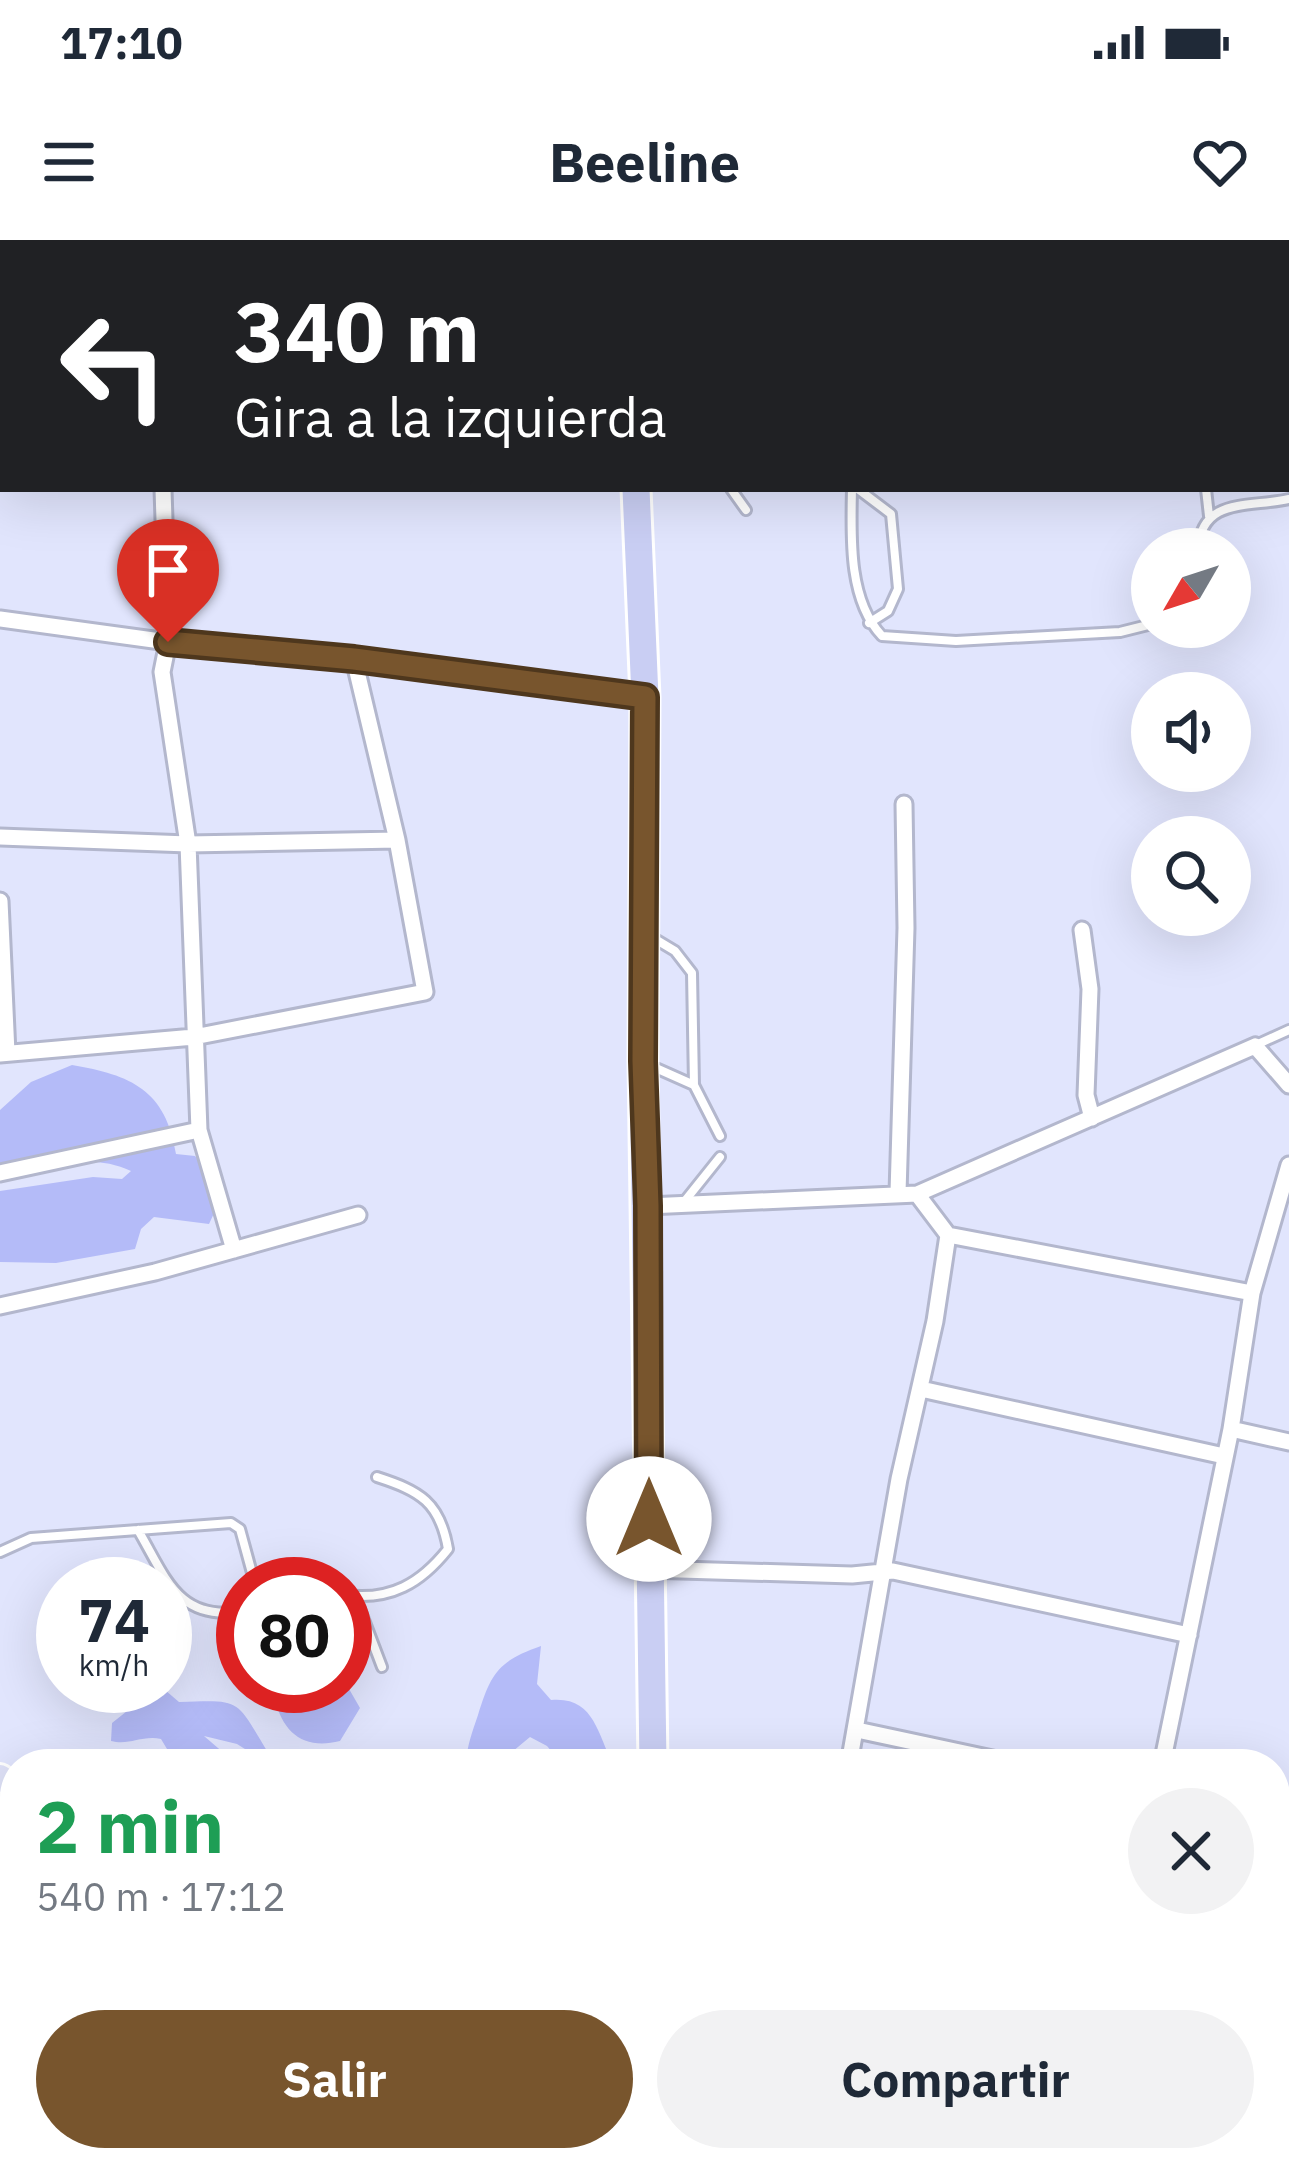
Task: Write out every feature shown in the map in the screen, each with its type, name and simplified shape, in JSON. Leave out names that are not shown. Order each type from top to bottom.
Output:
[{"type":"highway","points":[[636,492],[645,697],[643,1061],[652,1749]]},
{"type":"street","points":[[163,492],[168,642],[162,672],[188,844],[199,1130],[234,1250]]},
{"type":"street","points":[[0,619],[645,697]]},
{"type":"street","points":[[0,901],[4,1054],[194,1037],[425,992],[397,840],[354,659]]},
{"type":"street","points":[[898,1193],[906,928],[904,804]]},
{"type":"street","points":[[0,837],[188,844],[397,840]]},
{"type":"street","points":[[1082,930],[1090,989],[1086,1095],[1092,1118]]},
{"type":"street","points":[[648,1206],[917,1194],[1255,1046],[1289,1085]]},
{"type":"street","points":[[0,1173],[199,1130]]},
{"type":"street","points":[[1165,1749],[1231,1429],[1252,1293],[1289,1166]]},
{"type":"street","points":[[917,1194],[948,1235],[1252,1293]]},
{"type":"street","points":[[0,1306],[155,1272],[358,1215]]},
{"type":"street","points":[[853,1749],[882,1570],[922,1389],[948,1235]]},
{"type":"street","points":[[922,1389],[1224,1456]]},
{"type":"street","points":[[1231,1429],[1289,1442]]},
{"type":"street","points":[[647,1569],[852,1575],[882,1570],[1189,1634]]},
{"type":"street","points":[[857,1730],[946,1749]]},
{"type":"lane","points":[[733,492],[746,510]]},
{"type":"lane","points":[[855,492],[860,607],[881,637],[956,641],[1131,629]]},
{"type":"lane","points":[[859,492],[891,514],[898,589],[888,610],[869,623]]},
{"type":"lane","points":[[1206,492],[1209,516]]},
{"type":"lane","points":[[1200,528],[1209,516],[1234,507],[1289,499]]},
{"type":"lane","points":[[645,933],[675,951],[692,974],[694,1084],[720,1136]]},
{"type":"lane","points":[[1255,1046],[1289,1030]]},
{"type":"lane","points":[[643,1061],[694,1084]]},
{"type":"lane","points":[[683,1204],[720,1157]]},
{"type":"lane","points":[[372,1595],[393,1594],[427,1576],[448,1549],[443,1521],[429,1501],[377,1477]]},
{"type":"lane","points":[[0,1552],[31,1538],[236,1525],[248,1557]]},
{"type":"lane","points":[[138,1529],[188,1606],[216,1614]]},
{"type":"lane","points":[[372,1645],[382,1667]]},
{"type":"shaded area","points":[[72,1065],[112,1074],[154,1100],[164,1114],[176,1154],[195,1156],[223,1194],[209,1224],[154,1217],[141,1229],[135,1249],[56,1263],[0,1262],[0,1191],[93,1177],[122,1179],[131,1171],[83,1162],[0,1177],[0,1110],[31,1082]]},
{"type":"shaded area","points":[[541,1646],[537,1684],[551,1700],[565,1700],[585,1710],[607,1749],[550,1749],[530,1737],[515,1749],[468,1749],[492,1679],[515,1657]]},
{"type":"shaded area","points":[[215,1701],[216,1713],[243,1713],[266,1749],[245,1749],[204,1736],[219,1749],[167,1749],[161,1739],[148,1738],[111,1741],[112,1723],[125,1713],[192,1713],[192,1702]]},
{"type":"shaded area","points":[[280,1713],[357,1713],[340,1741],[327,1743],[306,1741]]},
{"type":"route","points":[[168,642],[354,659],[645,697],[643,1061],[649,1519]]}]
